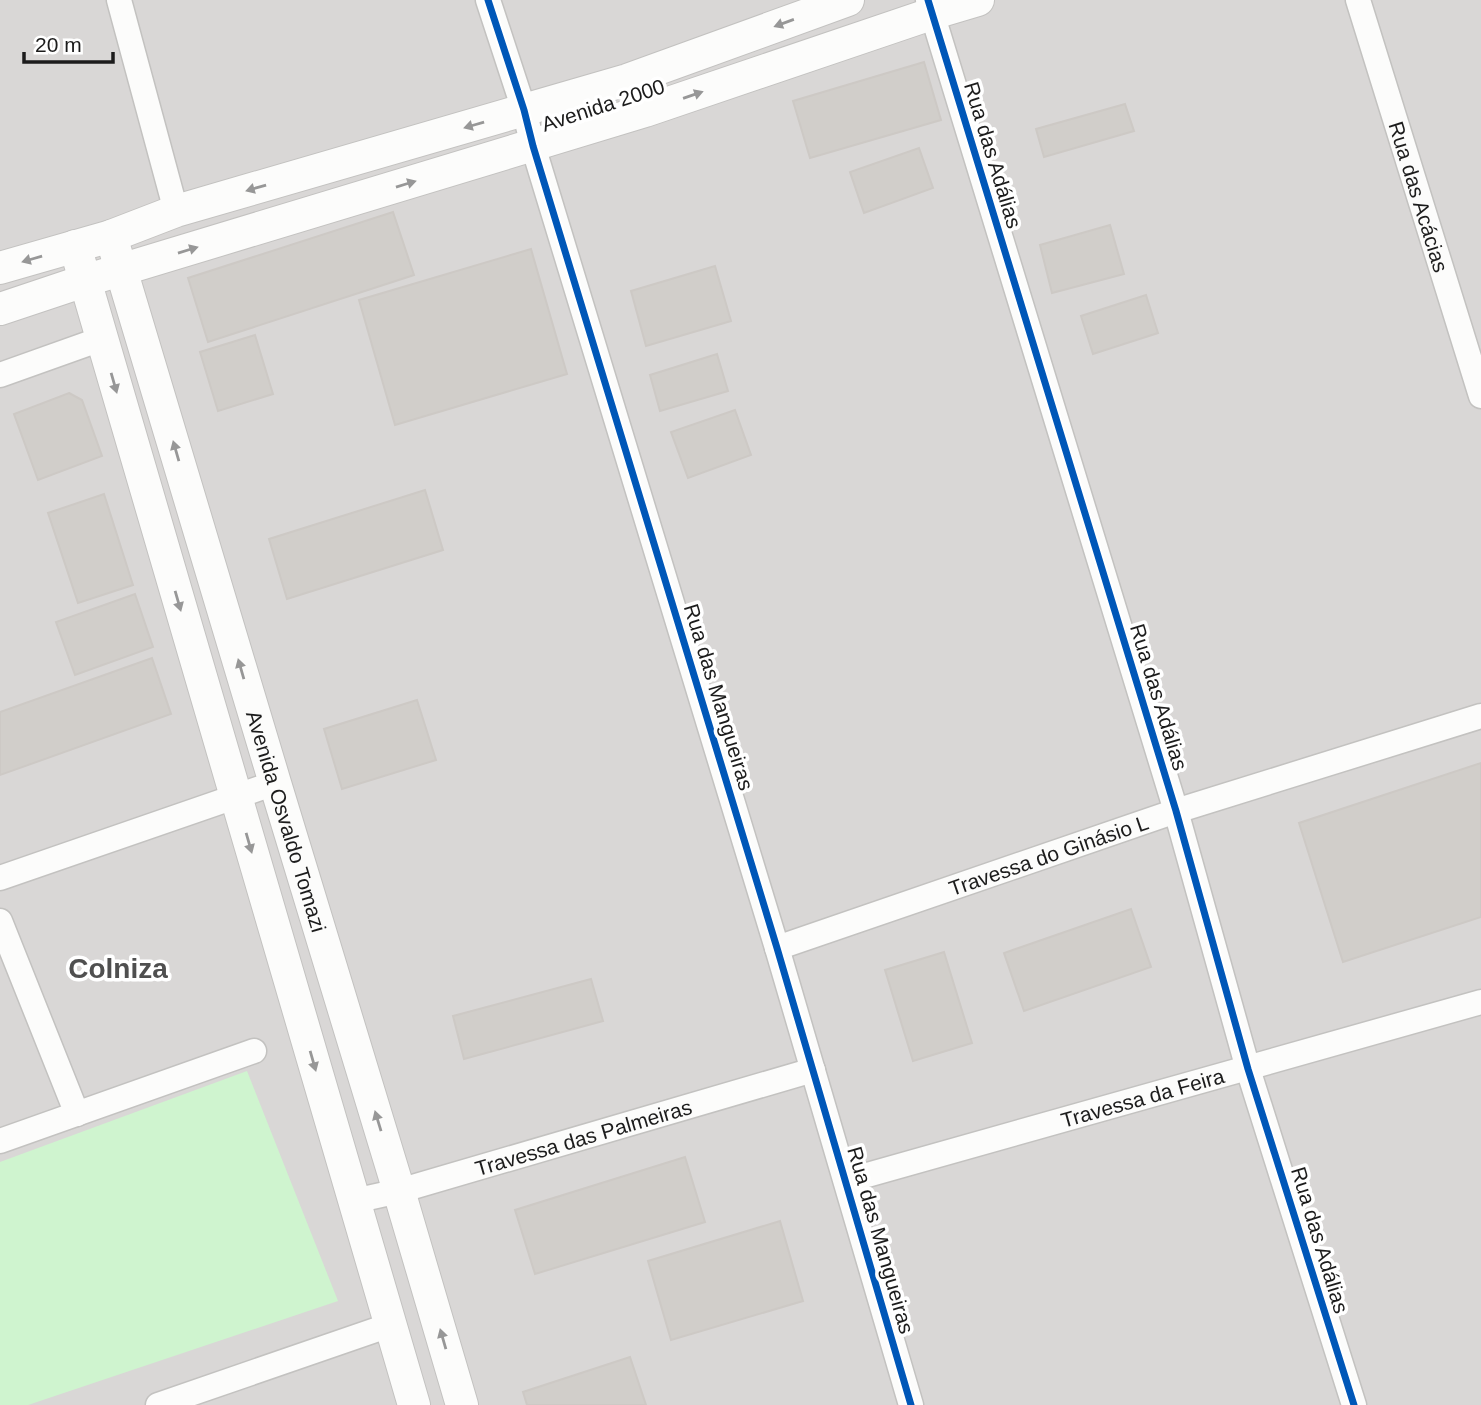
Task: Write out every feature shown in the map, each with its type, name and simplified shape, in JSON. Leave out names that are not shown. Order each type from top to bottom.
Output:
[{"type":"street","points":[[119,0],[176,211]]},
{"type":"street","name":"Rua das Mangueiras","points":[[488,0],[524,110],[777,948],[911,1405]]},
{"type":"street","name":"Avenida 2000","points":[[0,268],[111,236],[176,211],[626,80],[848,0]]},
{"type":"street","name":"Avenida 2000","points":[[0,309],[645,111],[930,7],[978,0]]},
{"type":"street","name":"Rua das Acácias","points":[[1358,0],[1481,396]]},
{"type":"street","name":"Rua das Adálias","points":[[930,7],[1176,811],[1248,1069],[1354,1405]]},
{"type":"street","name":"Avenida Osvaldo Tomazi","points":[[111,236],[462,1405]]},
{"type":"street","name":"Avenida Osvaldo Tomazi","points":[[75,246],[414,1405]]},
{"type":"street","points":[[0,375],[101,339]]},
{"type":"street","name":"Travessa do Ginásio L","points":[[777,948],[1176,811],[1481,716]]},
{"type":"street","points":[[0,878],[275,783]]},
{"type":"street","points":[[0,921],[77,1114]]},
{"type":"street","name":"Travessa da Feira","points":[[846,1181],[1481,1002]]},
{"type":"street","points":[[0,1141],[254,1051]]},
{"type":"street","name":"Travessa das Palmeiras","points":[[354,1202],[813,1070]]},
{"type":"street","points":[[159,1405],[390,1325]]},
{"type":"shaded area","points":[[0,0],[1481,0],[1481,1405],[0,1405]]},
{"type":"green space","points":[[247,1071],[338,1301],[28,1405],[0,1405],[0,1162]]},
{"type":"building","points":[[924,62],[941,120],[810,158],[793,101]]},
{"type":"building","points":[[1125,104],[1134,131],[1044,157],[1036,129]]},
{"type":"building","points":[[919,148],[933,188],[864,213],[850,172]]},
{"type":"building","points":[[393,212],[414,275],[208,342],[188,278]]},
{"type":"building","points":[[1110,225],[1124,274],[1052,293],[1040,245]]},
{"type":"building","points":[[531,249],[567,374],[395,425],[359,300]]},
{"type":"building","points":[[715,266],[731,321],[646,346],[631,291]]},
{"type":"building","points":[[1146,295],[1158,333],[1093,354],[1081,316]]},
{"type":"building","points":[[255,335],[273,394],[218,411],[200,352]]},
{"type":"building","points":[[717,354],[728,391],[660,411],[650,375]]},
{"type":"building","points":[[69,393],[82,400],[102,456],[38,480],[14,414]]},
{"type":"building","points":[[735,410],[751,455],[688,478],[671,432]]},
{"type":"building","points":[[425,490],[443,550],[287,599],[269,539]]},
{"type":"building","points":[[104,494],[133,585],[78,603],[48,513]]},
{"type":"building","points":[[135,594],[153,647],[75,675],[56,622]]},
{"type":"building","points":[[152,658],[171,714],[0,775],[0,712]]},
{"type":"building","points":[[417,700],[436,760],[342,789],[324,729]]},
{"type":"building","points":[[1481,763],[1481,917],[1343,962],[1299,823]]},
{"type":"building","points":[[1131,909],[1151,967],[1024,1011],[1004,953]]},
{"type":"building","points":[[944,952],[972,1043],[913,1061],[885,970]]},
{"type":"building","points":[[591,979],[603,1021],[464,1059],[453,1016]]},
{"type":"building","points":[[685,1157],[705,1222],[535,1274],[515,1210]]},
{"type":"building","points":[[780,1221],[803,1301],[671,1340],[648,1261]]},
{"type":"building","points":[[630,1357],[646,1405],[527,1405],[523,1392]]},
{"type":"cycle path","points":[[488,0],[524,110],[777,948],[911,1405]]},
{"type":"cycle path","points":[[928,0],[1176,811],[1248,1069],[1354,1405]]},
{"type":"district","name":"Colniza","points":[[118,968]]}]
